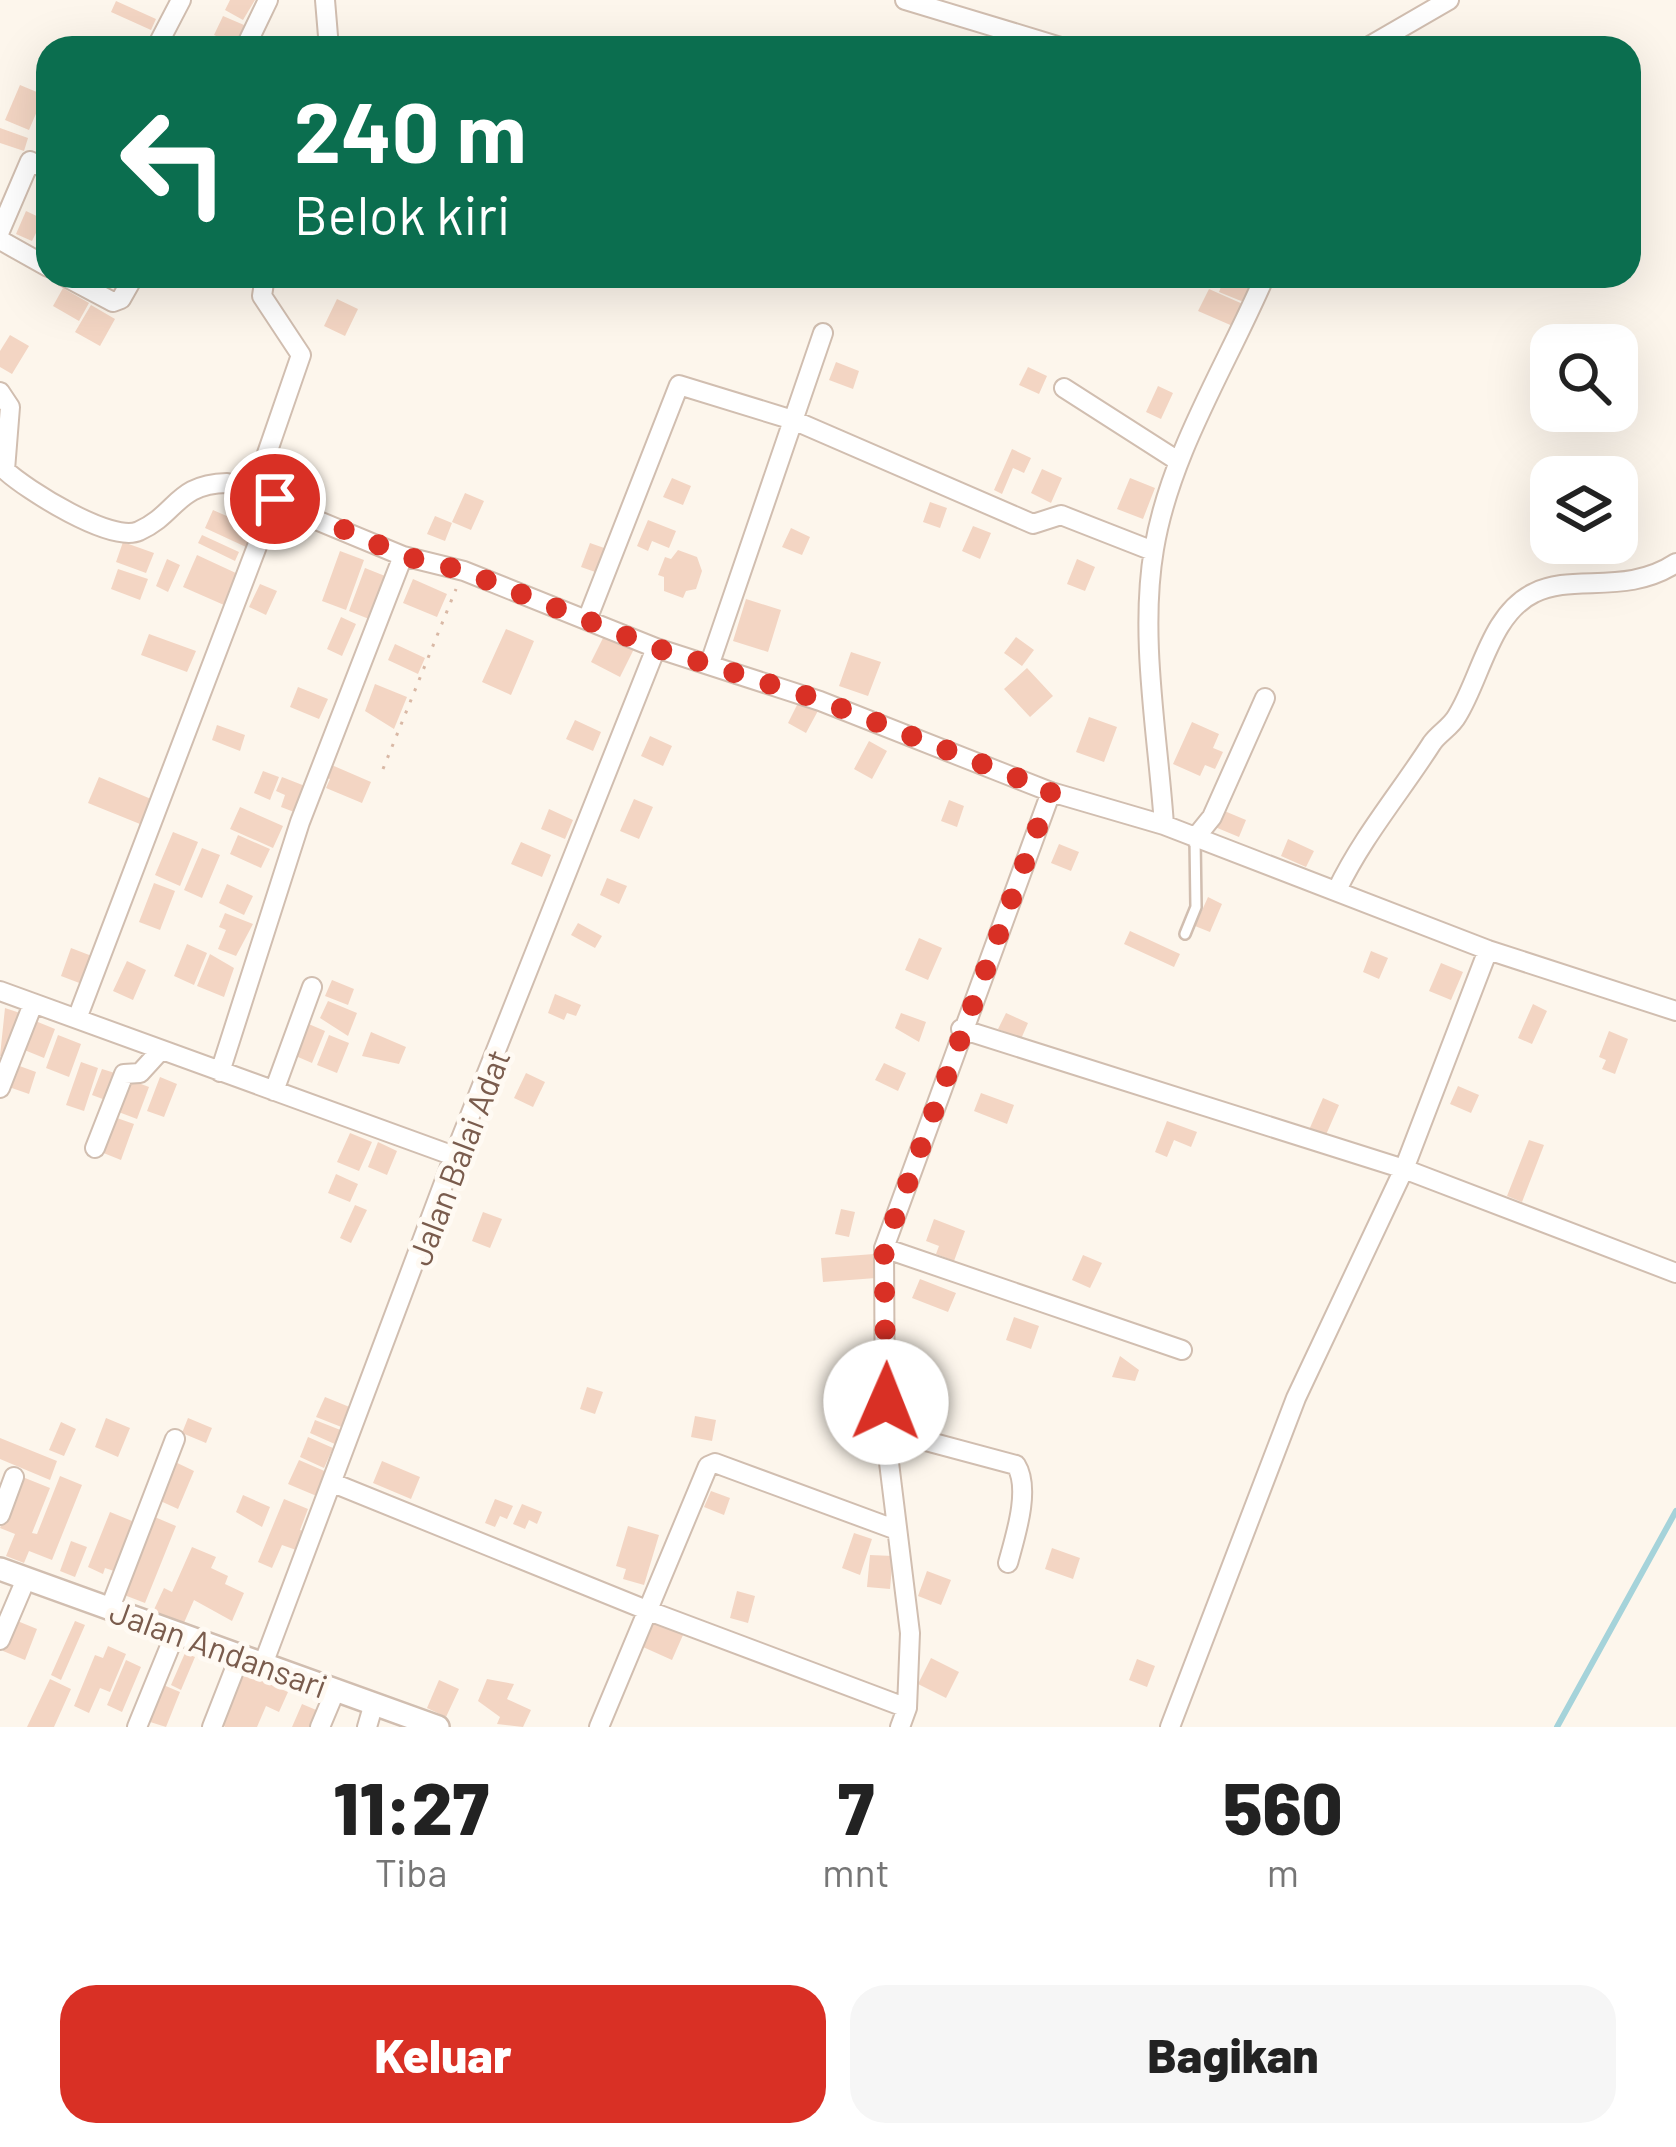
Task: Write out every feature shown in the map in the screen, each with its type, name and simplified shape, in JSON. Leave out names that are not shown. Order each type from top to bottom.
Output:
[{"type":"street","points":[[163,36],[181,0]]},
{"type":"street","points":[[251,36],[268,0]]},
{"type":"street","points":[[325,0],[328,36]]},
{"type":"street","points":[[905,0],[1024,36]]},
{"type":"street","points":[[1412,20],[1419,0]]},
{"type":"street","points":[[1386,36],[1449,0]]},
{"type":"street","points":[[0,231],[30,161],[36,164]]},
{"type":"street","points":[[0,240],[36,260]]},
{"type":"street","points":[[86,288],[112,302],[121,299],[127,288]]},
{"type":"street","points":[[254,491],[301,355],[262,296],[263,288]]},
{"type":"street","points":[[1164,826],[1148,600],[1154,550],[1178,461],[1259,288]]},
{"type":"street","points":[[710,663],[823,333]]},
{"type":"street","points":[[587,620],[675,389],[685,385],[793,420],[1033,524],[1066,516],[1154,550]]},
{"type":"street","points":[[1064,388],[1178,461]]},
{"type":"street","points":[[0,392],[10,407],[4,470],[111,532],[140,531],[199,484],[227,483],[254,491],[404,556],[464,571],[656,648],[710,663],[1051,791],[1164,826],[1488,950],[1676,1011]]},
{"type":"street","points":[[78,1016],[275,499]]},
{"type":"street","points":[[220,1072],[300,823],[404,556]]},
{"type":"street","points":[[1337,890],[1363,837],[1435,739],[1455,721],[1483,658],[1519,602],[1552,586],[1598,587],[1650,576],[1676,563]]},
{"type":"street","name":"Jalan Balai Adat","points":[[262,1666],[454,1156],[656,648]]},
{"type":"street","points":[[1195,838],[1212,817],[1264,698]]},
{"type":"street","points":[[900,1727],[907,1708],[910,1634],[885,1430],[884,1248],[1051,791]]},
{"type":"street","points":[[1170,1727],[1296,1398],[1404,1169],[1488,950]]},
{"type":"street","points":[[274,1091],[312,987]]},
{"type":"street","points":[[0,991],[454,1156]]},
{"type":"street","points":[[0,1088],[34,1004]]},
{"type":"street","points":[[961,1029],[1404,1169],[1676,1274]]},
{"type":"street","points":[[94,1148],[124,1074],[140,1073],[160,1050]]},
{"type":"street","points":[[884,1248],[1182,1350]]},
{"type":"street","points":[[885,1430],[1016,1465],[1022,1474],[1017,1530],[1007,1563]]},
{"type":"street","points":[[110,1608],[175,1439]]},
{"type":"street","points":[[599,1727],[708,1466],[716,1463],[895,1529]]},
{"type":"street","points":[[0,1515],[14,1477]]},
{"type":"street","points":[[333,1483],[649,1611],[907,1708]]},
{"type":"street","name":"Jalan Andansari","points":[[0,1569],[438,1727]]},
{"type":"street","points":[[0,1640],[26,1579]]},
{"type":"street","points":[[137,1727],[175,1634]]},
{"type":"street","points":[[212,1727],[239,1658]]},
{"type":"street","points":[[320,1727],[336,1689]]},
{"type":"street","points":[[367,1727],[374,1703]]},
{"type":"lane","points":[[1185,934],[1196,907],[1195,838]]},
{"type":"path","points":[[383,769],[464,571]]},
{"type":"building","points":[[230,0],[255,0],[243,20],[225,10]]},
{"type":"building","points":[[116,1],[156,19],[151,30],[111,12]]},
{"type":"building","points":[[223,16],[244,25],[240,36],[214,35]]},
{"type":"building","points":[[20,85],[36,92],[36,114],[29,130],[5,120]]},
{"type":"building","points":[[0,128],[28,138],[24,151],[0,143]]},
{"type":"building","points":[[26,211],[36,216],[32,241],[16,234]]},
{"type":"building","points":[[63,288],[89,303],[79,321],[53,306]]},
{"type":"building","points":[[1220,288],[1253,288],[1246,303],[1219,292]]},
{"type":"building","points":[[1209,289],[1245,305],[1235,327],[1198,311]]},
{"type":"building","points":[[337,299],[358,309],[345,336],[324,326]]},
{"type":"building","points":[[91,305],[115,319],[100,346],[75,332]]},
{"type":"building","points":[[10,335],[29,346],[12,374],[0,367],[0,351]]},
{"type":"building","points":[[836,362],[859,371],[853,389],[829,380]]},
{"type":"building","points":[[1028,367],[1047,376],[1039,394],[1019,385]]},
{"type":"building","points":[[1158,386],[1173,393],[1161,419],[1146,412]]},
{"type":"building","points":[[1012,449],[1031,458],[1024,473],[1013,468],[1002,494],[994,490]]},
{"type":"building","points":[[1042,469],[1062,478],[1051,503],[1031,493]]},
{"type":"building","points":[[672,478],[691,486],[683,505],[663,497]]},
{"type":"building","points":[[1130,478],[1155,488],[1143,519],[1117,509]]},
{"type":"building","points":[[465,493],[484,501],[471,530],[452,522]]},
{"type":"building","points":[[930,502],[947,508],[940,528],[923,522]]},
{"type":"building","points":[[213,510],[254,528],[246,547],[205,528]]},
{"type":"building","points":[[435,516],[452,523],[445,541],[427,534]]},
{"type":"building","points":[[648,520],[676,531],[669,548],[652,541],[648,551],[637,546]]},
{"type":"building","points":[[973,526],[991,533],[980,559],[962,551]]},
{"type":"building","points":[[791,528],[810,537],[802,555],[782,547]]},
{"type":"building","points":[[202,535],[239,552],[235,561],[198,543]]},
{"type":"building","points":[[123,542],[154,553],[146,573],[116,562]]},
{"type":"building","points":[[590,543],[607,549],[598,573],[581,567]]},
{"type":"building","points":[[678,550],[697,557],[702,571],[696,589],[686,591],[683,598],[664,591],[664,577],[658,575],[665,557],[671,559]]},
{"type":"building","points":[[340,551],[364,560],[346,610],[322,601]]},
{"type":"building","points":[[197,555],[238,574],[224,605],[183,587]]},
{"type":"building","points":[[167,559],[180,565],[168,592],[156,586]]},
{"type":"building","points":[[1077,559],[1095,567],[1085,591],[1067,584]]},
{"type":"building","points":[[365,568],[390,578],[374,621],[349,611]]},
{"type":"building","points":[[118,569],[148,579],[140,600],[111,589]]},
{"type":"building","points":[[413,579],[447,594],[437,617],[403,603]]},
{"type":"building","points":[[260,584],[277,591],[266,615],[249,607]]},
{"type":"building","points":[[746,599],[781,610],[768,652],[733,641]]},
{"type":"building","points":[[341,617],[356,624],[342,656],[327,649]]},
{"type":"building","points":[[506,629],[534,641],[511,695],[482,682]]},
{"type":"building","points":[[149,634],[196,651],[187,672],[141,655]]},
{"type":"building","points":[[605,634],[634,649],[620,677],[591,662]]},
{"type":"building","points":[[1016,637],[1034,650],[1022,666],[1004,653]]},
{"type":"building","points":[[395,644],[425,658],[418,674],[388,660]]},
{"type":"building","points":[[851,652],[881,662],[868,696],[839,686]]},
{"type":"building","points":[[1027,668],[1053,696],[1030,717],[1004,689]]},
{"type":"building","points":[[375,684],[407,697],[394,729],[365,711]]},
{"type":"building","points":[[298,687],[328,699],[319,719],[290,707]]},
{"type":"building","points":[[801,697],[820,707],[806,733],[788,723]]},
{"type":"building","points":[[1089,717],[1117,727],[1104,762],[1076,752]]},
{"type":"building","points":[[575,720],[601,732],[593,751],[566,739]]},
{"type":"building","points":[[1192,722],[1219,734],[1213,748],[1223,752],[1215,769],[1205,765],[1200,776],[1173,764]]},
{"type":"building","points":[[217,725],[245,735],[240,751],[212,740]]},
{"type":"building","points":[[650,736],[672,746],[663,766],[641,756]]},
{"type":"building","points":[[869,741],[887,751],[872,779],[854,769]]},
{"type":"building","points":[[327,763],[371,782],[362,803],[326,788],[330,779],[321,776]]},
{"type":"building","points":[[263,771],[279,777],[270,800],[254,793]]},
{"type":"building","points":[[99,777],[151,799],[140,824],[88,803]]},
{"type":"building","points":[[282,777],[305,786],[294,812],[281,807],[285,795],[276,791]]},
{"type":"building","points":[[634,799],[653,807],[639,839],[620,831]]},
{"type":"building","points":[[949,800],[964,806],[957,827],[941,821]]},
{"type":"building","points":[[240,807],[283,826],[273,848],[230,829]]},
{"type":"building","points":[[549,809],[573,820],[565,839],[541,829]]},
{"type":"building","points":[[1222,810],[1246,820],[1239,837],[1215,827]]},
{"type":"building","points":[[173,832],[198,842],[180,886],[155,875]]},
{"type":"building","points":[[238,835],[270,849],[261,868],[230,854]]},
{"type":"building","points":[[1288,839],[1314,851],[1306,867],[1281,856]]},
{"type":"building","points":[[521,842],[551,855],[542,877],[511,864]]},
{"type":"building","points":[[1059,844],[1079,852],[1071,871],[1051,863]]},
{"type":"building","points":[[202,848],[220,855],[202,898],[184,890]]},
{"type":"building","points":[[607,878],[627,886],[619,904],[600,895]]},
{"type":"building","points":[[154,883],[175,891],[160,930],[139,922]]},
{"type":"building","points":[[227,884],[253,896],[244,915],[219,903]]},
{"type":"building","points":[[1208,897],[1222,904],[1210,932],[1195,926]]},
{"type":"building","points":[[225,913],[253,924],[236,956],[218,949],[226,930],[219,927]]},
{"type":"building","points":[[578,923],[602,936],[595,948],[571,935]]},
{"type":"building","points":[[1130,931],[1180,954],[1174,967],[1124,944]]},
{"type":"building","points":[[919,938],[942,948],[928,980],[905,970]]},
{"type":"building","points":[[187,944],[207,953],[194,985],[174,976]]},
{"type":"building","points":[[71,948],[97,958],[82,984],[61,976]]},
{"type":"building","points":[[1371,951],[1388,958],[1379,979],[1363,972]]},
{"type":"building","points":[[210,954],[234,968],[224,997],[197,986]]},
{"type":"building","points":[[127,961],[146,970],[133,1000],[113,991]]},
{"type":"building","points":[[1441,963],[1463,972],[1451,1000],[1429,991]]},
{"type":"building","points":[[332,980],[354,989],[348,1005],[325,996]]},
{"type":"building","points":[[555,994],[581,1005],[576,1016],[567,1013],[564,1020],[548,1013]]},
{"type":"building","points":[[328,1001],[357,1013],[348,1036],[320,1018]]},
{"type":"building","points":[[1533,1004],[1547,1011],[1532,1044],[1518,1038]]},
{"type":"building","points":[[5,1008],[23,1014],[6,1058],[0,1056]]},
{"type":"building","points":[[901,1013],[926,1022],[919,1042],[895,1028]]},
{"type":"building","points":[[1006,1013],[1028,1023],[1021,1039],[998,1029]]},
{"type":"building","points":[[33,1020],[55,1029],[44,1058],[22,1049]]},
{"type":"building","points":[[304,1022],[325,1031],[312,1063],[291,1054]]},
{"type":"building","points":[[1609,1031],[1628,1039],[1615,1074],[1602,1069],[1606,1060],[1599,1057]]},
{"type":"building","points":[[371,1032],[406,1047],[399,1064],[362,1056]]},
{"type":"building","points":[[58,1035],[81,1044],[69,1077],[46,1068]]},
{"type":"building","points":[[329,1035],[349,1043],[337,1073],[317,1065]]},
{"type":"building","points":[[81,1062],[98,1068],[84,1111],[66,1105]]},
{"type":"building","points":[[884,1063],[906,1073],[898,1091],[875,1080]]},
{"type":"building","points":[[14,1064],[36,1072],[29,1094],[6,1086]]},
{"type":"building","points":[[102,1069],[118,1074],[108,1101],[92,1095]]},
{"type":"building","points":[[526,1073],[545,1082],[533,1107],[514,1098]]},
{"type":"building","points":[[160,1077],[177,1084],[164,1117],[147,1111]]},
{"type":"building","points":[[128,1079],[149,1087],[137,1119],[116,1111]]},
{"type":"building","points":[[1458,1086],[1479,1095],[1471,1113],[1450,1104]]},
{"type":"building","points":[[981,1093],[1014,1105],[1007,1124],[974,1111]]},
{"type":"building","points":[[1323,1098],[1339,1105],[1325,1137],[1309,1130]]},
{"type":"building","points":[[114,1117],[134,1124],[121,1160],[101,1152]]},
{"type":"building","points":[[1167,1121],[1197,1132],[1191,1147],[1174,1140],[1167,1157],[1155,1152]]},
{"type":"building","points":[[350,1133],[372,1142],[359,1171],[337,1162]]},
{"type":"building","points":[[1529,1140],[1544,1145],[1522,1202],[1507,1196]]},
{"type":"building","points":[[378,1142],[397,1151],[387,1175],[368,1167]]},
{"type":"building","points":[[336,1174],[358,1184],[350,1202],[328,1193]]},
{"type":"building","points":[[355,1205],[367,1210],[351,1243],[340,1238]]},
{"type":"building","points":[[841,1209],[855,1212],[849,1237],[835,1234]]},
{"type":"building","points":[[483,1212],[502,1219],[490,1248],[472,1241]]},
{"type":"building","points":[[934,1219],[965,1231],[954,1261],[936,1254],[939,1246],[926,1241]]},
{"type":"building","points":[[874,1254],[876,1278],[823,1282],[821,1258]]},
{"type":"building","points":[[1083,1255],[1102,1263],[1090,1288],[1072,1280]]},
{"type":"building","points":[[920,1279],[956,1293],[948,1312],[912,1298]]},
{"type":"building","points":[[1014,1317],[1039,1326],[1031,1349],[1006,1340]]},
{"type":"building","points":[[1120,1356],[1139,1370],[1135,1381],[1112,1377]]},
{"type":"building","points":[[587,1387],[603,1392],[595,1414],[580,1409]]},
{"type":"building","points":[[325,1397],[352,1408],[344,1428],[316,1417]]},
{"type":"building","points":[[695,1416],[716,1420],[712,1441],[691,1437]]},
{"type":"building","points":[[106,1418],[130,1428],[118,1457],[95,1447]]},
{"type":"building","points":[[188,1418],[212,1428],[206,1443],[182,1433]]},
{"type":"building","points":[[315,1420],[343,1431],[337,1445],[310,1433]]},
{"type":"building","points":[[61,1422],[76,1429],[64,1456],[49,1450]]},
{"type":"building","points":[[308,1437],[333,1448],[324,1468],[300,1457]]},
{"type":"building","points":[[0,1438],[57,1461],[50,1480],[0,1459]]},
{"type":"building","points":[[171,1460],[194,1471],[178,1509],[156,1499]]},
{"type":"building","points":[[299,1460],[329,1473],[319,1497],[288,1484]]},
{"type":"building","points":[[382,1461],[420,1477],[411,1499],[373,1483]]},
{"type":"building","points":[[20,1476],[50,1488],[32,1533],[37,1534],[60,1476],[82,1485],[52,1560],[29,1551],[24,1563],[6,1556],[15,1534],[0,1528]]},
{"type":"building","points":[[711,1491],[730,1498],[724,1515],[704,1507]]},
{"type":"building","points":[[243,1495],[270,1507],[262,1527],[236,1512]]},
{"type":"building","points":[[284,1499],[308,1509],[300,1530],[307,1532],[299,1551],[282,1545],[272,1568],[258,1562]]},
{"type":"building","points":[[495,1499],[513,1506],[507,1519],[500,1516],[495,1527],[485,1523]]},
{"type":"building","points":[[522,1504],[542,1512],[537,1524],[529,1520],[525,1529],[513,1524]]},
{"type":"building","points":[[110,1512],[137,1523],[117,1572],[105,1568],[103,1574],[88,1567]]},
{"type":"building","points":[[150,1515],[176,1526],[145,1603],[119,1593]]},
{"type":"building","points":[[628,1526],[659,1535],[644,1585],[623,1579],[626,1569],[616,1566]]},
{"type":"building","points":[[854,1533],[872,1539],[860,1575],[842,1568]]},
{"type":"building","points":[[71,1541],[87,1547],[75,1577],[60,1571]]},
{"type":"building","points":[[192,1547],[216,1557],[211,1568],[228,1576],[225,1584],[244,1593],[232,1621],[194,1600],[183,1625],[151,1616],[164,1588],[172,1592]]},
{"type":"building","points":[[1052,1548],[1080,1558],[1073,1579],[1045,1569]]},
{"type":"building","points":[[870,1555],[893,1556],[890,1589],[867,1587]]},
{"type":"building","points":[[927,1571],[951,1580],[941,1605],[918,1596]]},
{"type":"building","points":[[737,1591],[755,1596],[748,1623],[730,1618]]},
{"type":"building","points":[[15,1620],[37,1629],[25,1660],[3,1651]]},
{"type":"building","points":[[75,1621],[85,1625],[61,1680],[51,1675]]},
{"type":"building","points":[[654,1622],[683,1635],[672,1660],[643,1647]]},
{"type":"building","points":[[108,1646],[126,1654],[110,1692],[100,1688],[89,1713],[74,1706],[95,1655],[103,1658]]},
{"type":"building","points":[[185,1653],[195,1657],[181,1690],[171,1685]]},
{"type":"building","points":[[931,1658],[959,1672],[946,1698],[918,1684]]},
{"type":"building","points":[[1137,1659],[1155,1666],[1147,1687],[1129,1680]]},
{"type":"building","points":[[126,1660],[141,1667],[122,1712],[107,1705]]},
{"type":"building","points":[[239,1671],[288,1692],[279,1712],[266,1706],[257,1727],[225,1727],[218,1719]]},
{"type":"building","points":[[50,1679],[71,1689],[54,1727],[27,1727]]},
{"type":"building","points":[[487,1679],[514,1684],[507,1699],[531,1710],[523,1727],[497,1724],[500,1717],[478,1701]]},
{"type":"building","points":[[439,1680],[459,1689],[446,1717],[427,1708]]},
{"type":"building","points":[[161,1684],[180,1692],[166,1727],[147,1721]]},
{"type":"building","points":[[302,1704],[321,1712],[315,1727],[292,1727]]},
{"type":"waterway","points":[[1557,1727],[1676,1511]]},
{"type":"route","points":[[275,499],[404,556],[464,571],[656,648],[820,700],[1051,791],[884,1248],[886,1402]]}]
